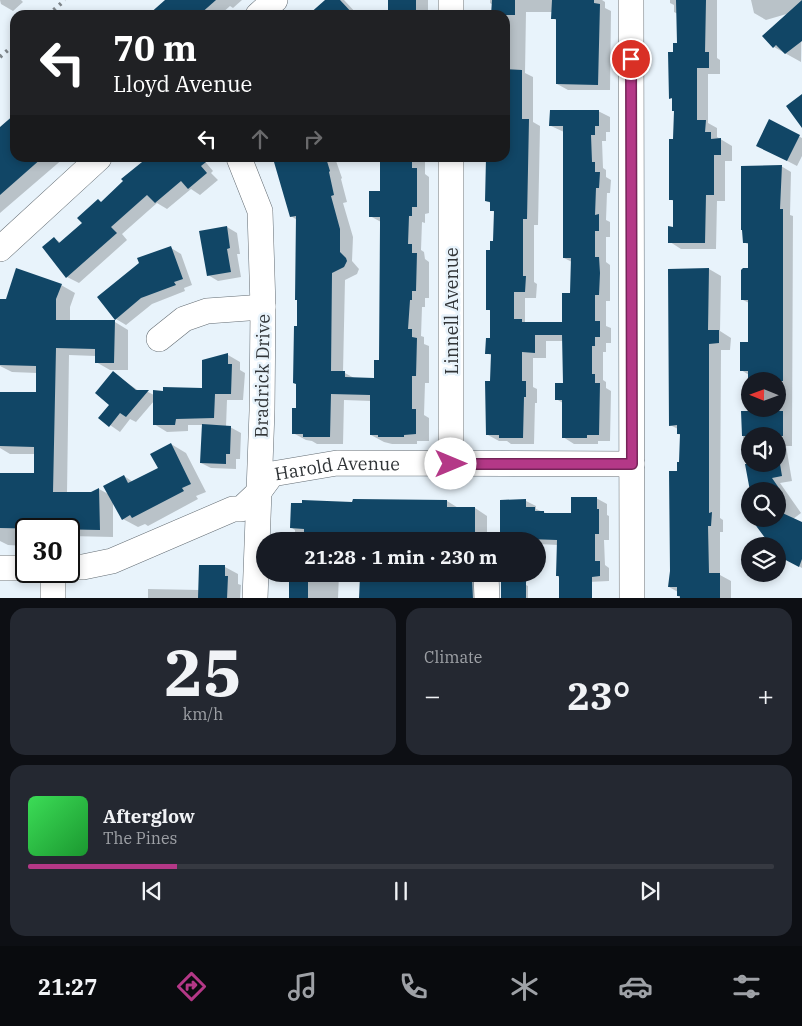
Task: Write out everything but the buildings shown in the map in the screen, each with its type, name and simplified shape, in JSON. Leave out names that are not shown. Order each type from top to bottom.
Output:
[{"type":"street","points":[[264,10],[275,0]]},
{"type":"street","points":[[631,0],[632,598]]},
{"type":"street","points":[[0,248],[95,162]]},
{"type":"street","name":"Bradrick Drive","points":[[241,162],[260,211],[263,307],[262,411],[255,598]]},
{"type":"street","name":"Linnell Avenue","points":[[451,162],[451,464]]},
{"type":"street","points":[[160,339],[184,319],[207,311],[263,307]]},
{"type":"street","name":"Harold Avenue","points":[[80,567],[112,560],[233,510],[240,509],[258,493],[272,474],[337,463],[632,464]]},
{"type":"street","points":[[0,568],[15,568]]},
{"type":"street","points":[[486,582],[487,598]]},
{"type":"street","points":[[53,583],[53,598]]},
{"type":"railway","points":[[54,10],[65,0]]},
{"type":"railway","points":[[0,57],[10,48]]},
{"type":"route","points":[[451,464],[632,464],[631,59]]}]
